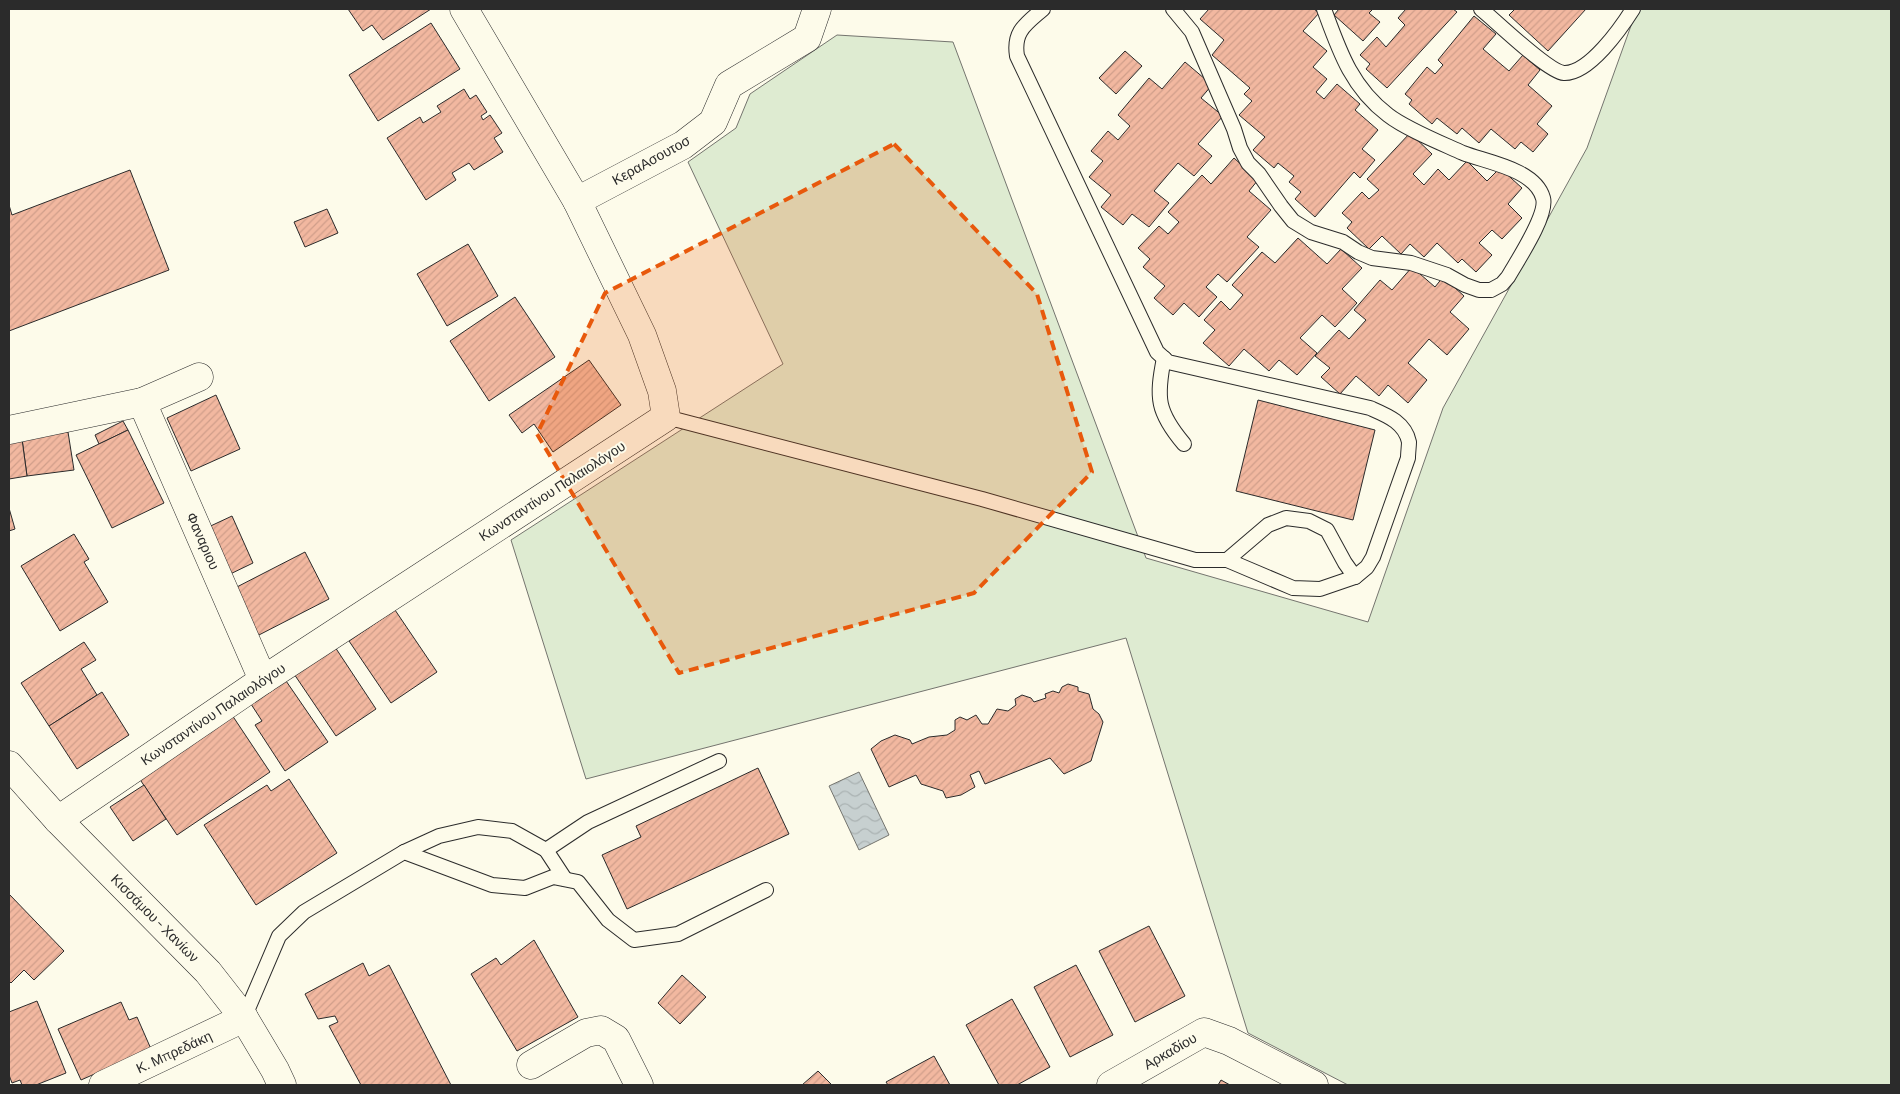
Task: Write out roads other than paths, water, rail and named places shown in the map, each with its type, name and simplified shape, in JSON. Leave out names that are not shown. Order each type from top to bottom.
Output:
[{"type":"street","points":[[464,9],[577,201],[642,335],[662,391],[666,417]]},
{"type":"street","name":"ΚεραΑσουτοσ","points":[[577,201],[684,145],[713,122],[729,86],[807,38],[817,9]]},
{"type":"street","points":[[9,430],[142,402],[198,377]]},
{"type":"street","name":"Φαναριου","points":[[142,402],[263,680]]},
{"type":"street","name":"Κωνσταντίνου Παλαιολόγου","points":[[58,820],[263,680],[666,417]]},
{"type":"street","name":"Κισσάμου - Χανίων","points":[[9,766],[58,820],[208,972],[244,1018],[282,1085]]},
{"type":"street","name":"Κ. Μπρεδάκη","points":[[103,1085],[244,1018]]},
{"type":"street","points":[[531,1066],[586,1033],[601,1030],[616,1039],[639,1085]]},
{"type":"street","name":"Αρκαδίου","points":[[1111,1085],[1204,1032],[1229,1040],[1314,1085]]},
{"type":"lane","points":[[666,417],[982,499],[1195,560],[1228,560],[1293,588],[1320,589],[1356,577],[1367,567],[1373,557],[1408,458],[1409,442],[1403,428],[1390,417],[1370,408],[1181,366],[1168,362],[1158,352],[1017,56],[1015,44],[1018,35],[1023,26],[1043,9]]},
{"type":"lane","points":[[1173,9],[1192,32],[1248,163],[1259,174],[1280,206],[1293,221],[1311,232],[1343,242],[1358,252],[1372,258],[1411,263],[1447,275],[1479,290],[1491,290],[1502,284],[1508,277],[1539,222],[1543,209],[1543,198],[1536,187],[1524,176],[1506,166],[1464,153],[1388,115],[1369,98],[1354,80],[1343,60],[1324,9]]},
{"type":"lane","points":[[1481,9],[1551,68],[1563,73],[1575,70],[1588,62],[1617,32],[1633,9]]},
{"type":"lane","points":[[1164,358],[1159,382],[1160,404],[1169,426],[1184,444]]},
{"type":"lane","points":[[1228,560],[1268,525],[1286,518],[1309,521],[1327,530],[1356,577]]},
{"type":"lane","points":[[546,850],[588,822],[719,760]]},
{"type":"lane","points":[[244,1018],[279,936],[304,912],[404,852],[439,836],[478,827],[512,831],[546,850],[565,879]]},
{"type":"lane","points":[[404,852],[492,886],[525,888],[554,877],[578,882],[608,920],[634,940],[678,934],[766,890]]},
{"type":"water","points":[[859,772],[889,835],[859,850],[829,786]]}]
